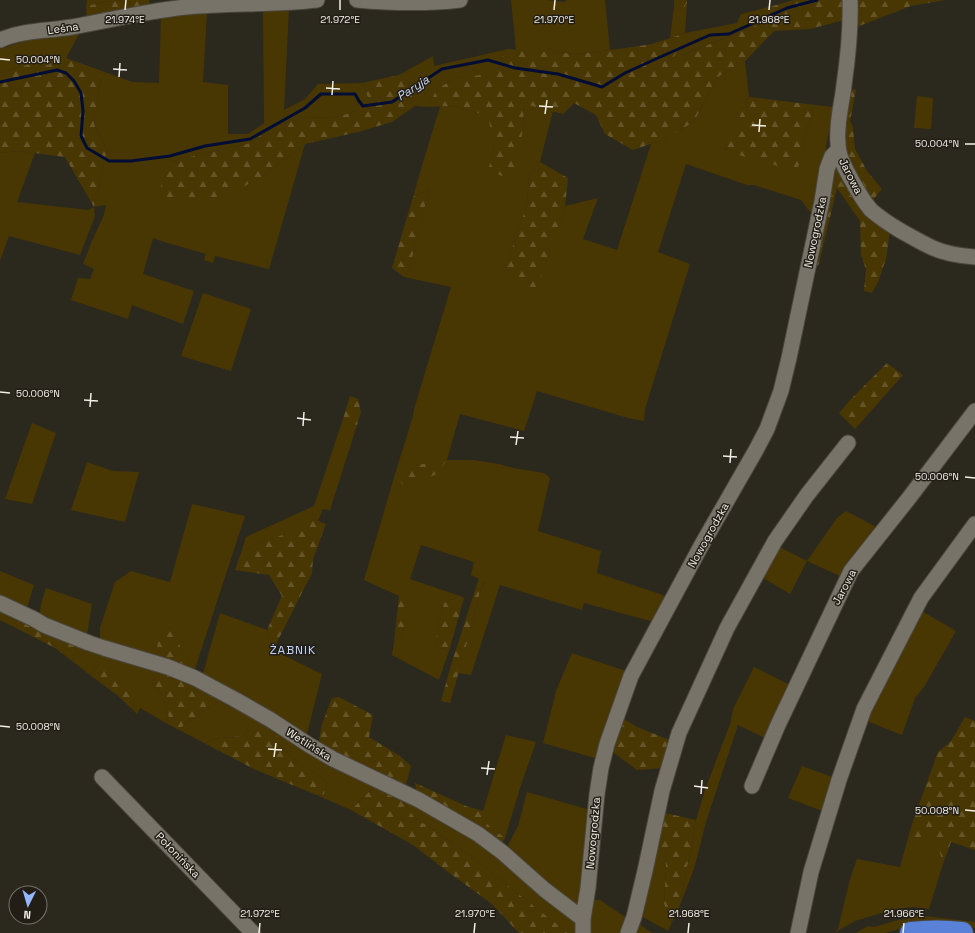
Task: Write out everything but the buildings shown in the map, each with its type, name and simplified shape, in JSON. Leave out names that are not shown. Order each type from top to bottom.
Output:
[{"type":"highway","points":[[911,933],[945,931],[962,933]]},
{"type":"street","name":"Leśna","points":[[0,40],[18,34],[65,28],[165,10],[317,0]]},
{"type":"street","points":[[357,0],[413,3],[460,0]]},
{"type":"street","name":"Jarowa","points":[[850,0],[850,35],[838,130],[838,150],[841,160],[859,194],[866,204],[878,216],[915,239],[935,249],[975,257]]},
{"type":"street","name":"Nowogrodzka","points":[[583,926],[597,794],[601,768],[611,730],[634,670],[756,450],[769,423],[781,391],[789,358],[822,201],[827,169],[832,156],[838,150]]},
{"type":"street","name":"Jarowa","points":[[752,786],[781,718],[851,570],[909,498],[975,411]]},
{"type":"street","points":[[628,933],[634,917],[662,791],[679,733],[727,628],[775,540],[807,495],[848,443]]},
{"type":"street","points":[[798,933],[811,872],[839,780],[864,709],[921,598],[975,524]]},
{"type":"street","name":"Wetlińska","points":[[0,603],[44,625],[89,643],[168,667],[196,678],[271,720],[332,759],[419,800],[478,834],[502,852],[583,926]]},
{"type":"street","name":"Połonińska","points":[[102,777],[253,933]]},
{"type":"green space","points":[[87,0],[123,0],[86,6]]},
{"type":"green space","points":[[123,0],[149,0],[151,8],[87,19],[86,6]]},
{"type":"green space","points":[[511,0],[547,0],[564,2],[567,0],[605,0],[610,50],[579,54],[516,50]]},
{"type":"green space","points":[[674,0],[687,0],[687,3],[679,16],[674,7]]},
{"type":"green space","points":[[794,0],[844,0],[844,20],[810,29],[774,31],[745,61],[716,78],[694,122],[662,140],[633,150],[605,134],[596,115],[574,103],[563,114],[524,104],[523,129],[515,172],[502,176],[488,170],[494,148],[488,116],[455,106],[427,107],[437,89],[455,78],[490,74],[508,49],[579,54],[652,44],[685,33],[673,59],[765,22],[769,7]]},
{"type":"green space","points":[[853,0],[945,0],[911,6],[854,28]]},
{"type":"green space","points":[[687,3],[685,33],[737,23],[741,14],[769,7],[765,22],[673,59],[684,33],[670,38],[674,7],[679,15]]},
{"type":"green space","points":[[289,9],[284,110],[305,99],[318,84],[362,83],[369,100],[371,111],[356,111],[337,117],[302,118],[276,126],[247,144],[172,161],[259,179],[305,144],[269,269],[215,256],[213,263],[204,260],[206,254],[153,238],[143,274],[194,291],[183,324],[132,305],[128,319],[71,300],[78,278],[90,279],[94,269],[83,264],[104,215],[106,205],[94,207],[107,150],[94,124],[102,71],[132,82],[159,83],[161,16],[207,12],[203,82],[228,85],[228,134],[248,134],[264,123],[263,10]]},
{"type":"green space","points":[[82,29],[66,58],[49,58],[0,73],[0,49],[41,36]]},
{"type":"green space","points":[[508,49],[490,75],[455,78],[437,89],[427,107],[415,106],[408,83],[399,75],[433,56],[434,66]]},
{"type":"green space","points":[[49,58],[66,58],[102,71],[94,124],[107,150],[94,207],[65,157],[19,151],[0,153],[0,73]]},
{"type":"green space","points":[[745,61],[749,97],[725,149],[805,156],[804,139],[815,105],[833,107],[815,210],[810,212],[801,200],[754,185],[747,185],[686,164],[658,252],[690,264],[645,409],[644,421],[628,418],[537,391],[524,431],[460,414],[447,460],[474,460],[544,473],[550,478],[538,531],[601,551],[597,573],[669,597],[654,622],[584,603],[582,610],[500,585],[471,675],[458,673],[480,592],[485,582],[471,575],[474,562],[421,545],[410,579],[460,596],[444,603],[437,631],[435,647],[449,651],[439,680],[392,655],[394,642],[403,632],[411,600],[364,580],[451,287],[404,277],[410,266],[429,190],[413,197],[440,107],[455,106],[489,116],[494,148],[488,170],[523,129],[524,103],[553,111],[540,162],[529,176],[527,204],[504,272],[538,284],[565,206],[598,198],[583,239],[617,250],[651,144],[662,140],[694,122],[716,78]]},
{"type":"green space","points":[[399,75],[408,83],[415,106],[392,122],[358,132],[305,144],[259,179],[217,199],[162,199],[160,170],[172,161],[247,144],[276,126],[302,118],[337,117],[356,111],[370,111],[369,100],[362,83]]},
{"type":"green space","points":[[848,88],[856,90],[850,121],[853,127],[855,149],[867,171],[882,189],[873,200],[863,188],[850,166],[843,140]]},
{"type":"green space","points":[[917,96],[933,98],[931,129],[914,128]]},
{"type":"green space","points":[[749,97],[815,105],[804,139],[805,156],[795,171],[739,155],[725,148]]},
{"type":"green space","points":[[19,151],[35,153],[17,202],[89,210],[94,207],[95,216],[80,255],[9,236],[0,261],[0,153]]},
{"type":"green space","points":[[540,162],[568,178],[565,206],[535,295],[504,272],[527,204],[529,176]]},
{"type":"green space","points":[[832,167],[839,167],[890,231],[886,259],[878,282],[872,293],[864,291],[866,269],[861,255],[860,221],[837,188],[819,264],[811,273]]},
{"type":"green space","points":[[429,190],[410,266],[404,277],[392,268],[413,197]]},
{"type":"green space","points":[[203,293],[251,309],[231,371],[181,356]]},
{"type":"green space","points":[[887,363],[903,375],[855,429],[839,413]]},
{"type":"green space","points":[[350,396],[358,399],[361,412],[357,425],[342,422]]},
{"type":"green space","points":[[342,422],[357,425],[330,510],[323,509],[318,521],[313,519],[305,527],[242,550],[246,537],[314,506]]},
{"type":"green space","points":[[32,423],[56,433],[32,504],[5,499]]},
{"type":"green space","points":[[447,460],[435,475],[403,485],[395,474],[411,466]]},
{"type":"green space","points":[[87,462],[113,471],[139,472],[125,522],[71,510]]},
{"type":"green space","points":[[192,504],[245,516],[194,672],[188,671],[189,662],[182,652],[178,640],[155,658],[100,642],[100,628],[115,582],[131,571],[170,582]]},
{"type":"green space","points":[[846,511],[880,529],[842,577],[807,561],[837,518]]},
{"type":"green space","points":[[313,519],[326,524],[313,559],[312,573],[273,650],[267,630],[282,596],[269,575],[235,570],[242,550],[304,527]]},
{"type":"green space","points":[[776,545],[807,561],[790,594],[760,576]]},
{"type":"green space","points":[[0,571],[34,585],[26,611],[0,600]]},
{"type":"green space","points":[[479,578],[485,581],[480,592],[450,703],[441,701],[451,665]]},
{"type":"green space","points":[[46,588],[92,604],[87,635],[39,620],[41,604]]},
{"type":"green space","points":[[399,596],[412,600],[403,632],[394,642]]},
{"type":"green space","points":[[460,596],[464,598],[449,651],[435,647],[437,631],[444,603]]},
{"type":"green space","points":[[0,606],[21,617],[12,626],[0,620]]},
{"type":"green space","points":[[920,610],[956,631],[924,687],[915,698],[902,735],[867,721],[896,657]]},
{"type":"green space","points":[[220,613],[267,630],[273,650],[322,674],[306,738],[202,677]]},
{"type":"green space","points":[[21,617],[72,641],[77,653],[72,661],[55,648],[12,626]]},
{"type":"green space","points":[[168,629],[178,640],[182,652],[189,662],[188,671],[155,658],[158,642]]},
{"type":"green space","points":[[72,641],[161,669],[151,683],[162,694],[169,718],[164,722],[140,708],[137,714],[132,709],[135,701],[99,664],[90,675],[72,661],[77,653]]},
{"type":"green space","points":[[572,653],[629,672],[598,759],[543,743],[556,691]]},
{"type":"green space","points":[[99,664],[107,665],[126,682],[135,701],[132,709],[117,695],[90,675]]},
{"type":"green space","points":[[754,667],[792,686],[767,739],[738,725],[706,822],[694,869],[680,905],[696,820],[705,790],[730,724],[733,709]]},
{"type":"green space","points":[[161,669],[223,699],[187,722],[179,730],[164,722],[169,718],[162,694],[151,683]]},
{"type":"green space","points":[[339,697],[373,715],[369,737],[400,756],[411,766],[405,788],[318,746],[322,724],[332,698]]},
{"type":"green space","points":[[223,699],[377,784],[351,810],[319,796],[324,794],[328,782],[291,757],[281,746],[255,725],[243,736],[212,739],[206,744],[179,730],[187,722]]},
{"type":"green space","points":[[619,716],[637,727],[672,741],[664,768],[637,770],[610,750]]},
{"type":"green space","points":[[965,717],[975,721],[975,850],[951,842],[943,864],[936,838],[908,838],[938,752],[951,741]]},
{"type":"green space","points":[[255,725],[276,732],[281,746],[291,757],[328,782],[324,794],[319,796],[256,770],[206,744],[212,739],[243,736]]},
{"type":"green space","points":[[506,735],[536,742],[505,838],[488,825],[483,811]]},
{"type":"green space","points":[[802,766],[835,778],[825,812],[788,798]]},
{"type":"green space","points":[[415,783],[466,806],[483,811],[488,825],[505,838],[501,846],[417,796]]},
{"type":"green space","points":[[377,784],[402,797],[404,803],[414,817],[464,851],[568,933],[519,933],[491,903],[413,845],[351,810]]},
{"type":"green space","points":[[527,792],[590,810],[588,847],[577,909],[507,847],[518,826]]},
{"type":"green space","points":[[402,797],[453,825],[492,852],[577,924],[578,933],[568,933],[464,851],[414,817],[404,803]]},
{"type":"green space","points":[[661,812],[696,820],[680,905],[672,922],[664,904],[666,869],[665,851],[655,841]]},
{"type":"green space","points":[[908,838],[937,838],[943,864],[929,909],[914,907],[895,909],[855,921],[834,933],[838,929],[850,879],[857,859],[900,867]]},
{"type":"green space","points":[[655,841],[665,851],[666,869],[664,904],[672,922],[668,931],[639,915]]},
{"type":"green space","points":[[593,900],[600,900],[628,919],[625,933],[589,933]]},
{"type":"green space","points":[[911,916],[925,916],[975,922],[975,928],[943,924],[899,929],[885,933],[856,933],[868,926],[874,927],[898,920],[908,919]]},
{"type":"green space","points":[[639,924],[652,933],[633,933]]},
{"type":"waterway","name":"Paryja","points":[[0,82],[57,70],[66,73],[74,81],[81,93],[83,111],[81,136],[87,148],[109,161],[131,161],[170,156],[205,146],[250,139],[305,108],[321,94],[355,94],[363,106],[392,102],[442,69],[488,60],[515,68],[558,74],[602,87],[625,73],[710,35],[729,34],[787,8],[817,0]]},
{"type":"district","name":"ŻABNIK","points":[[293,650]]}]
